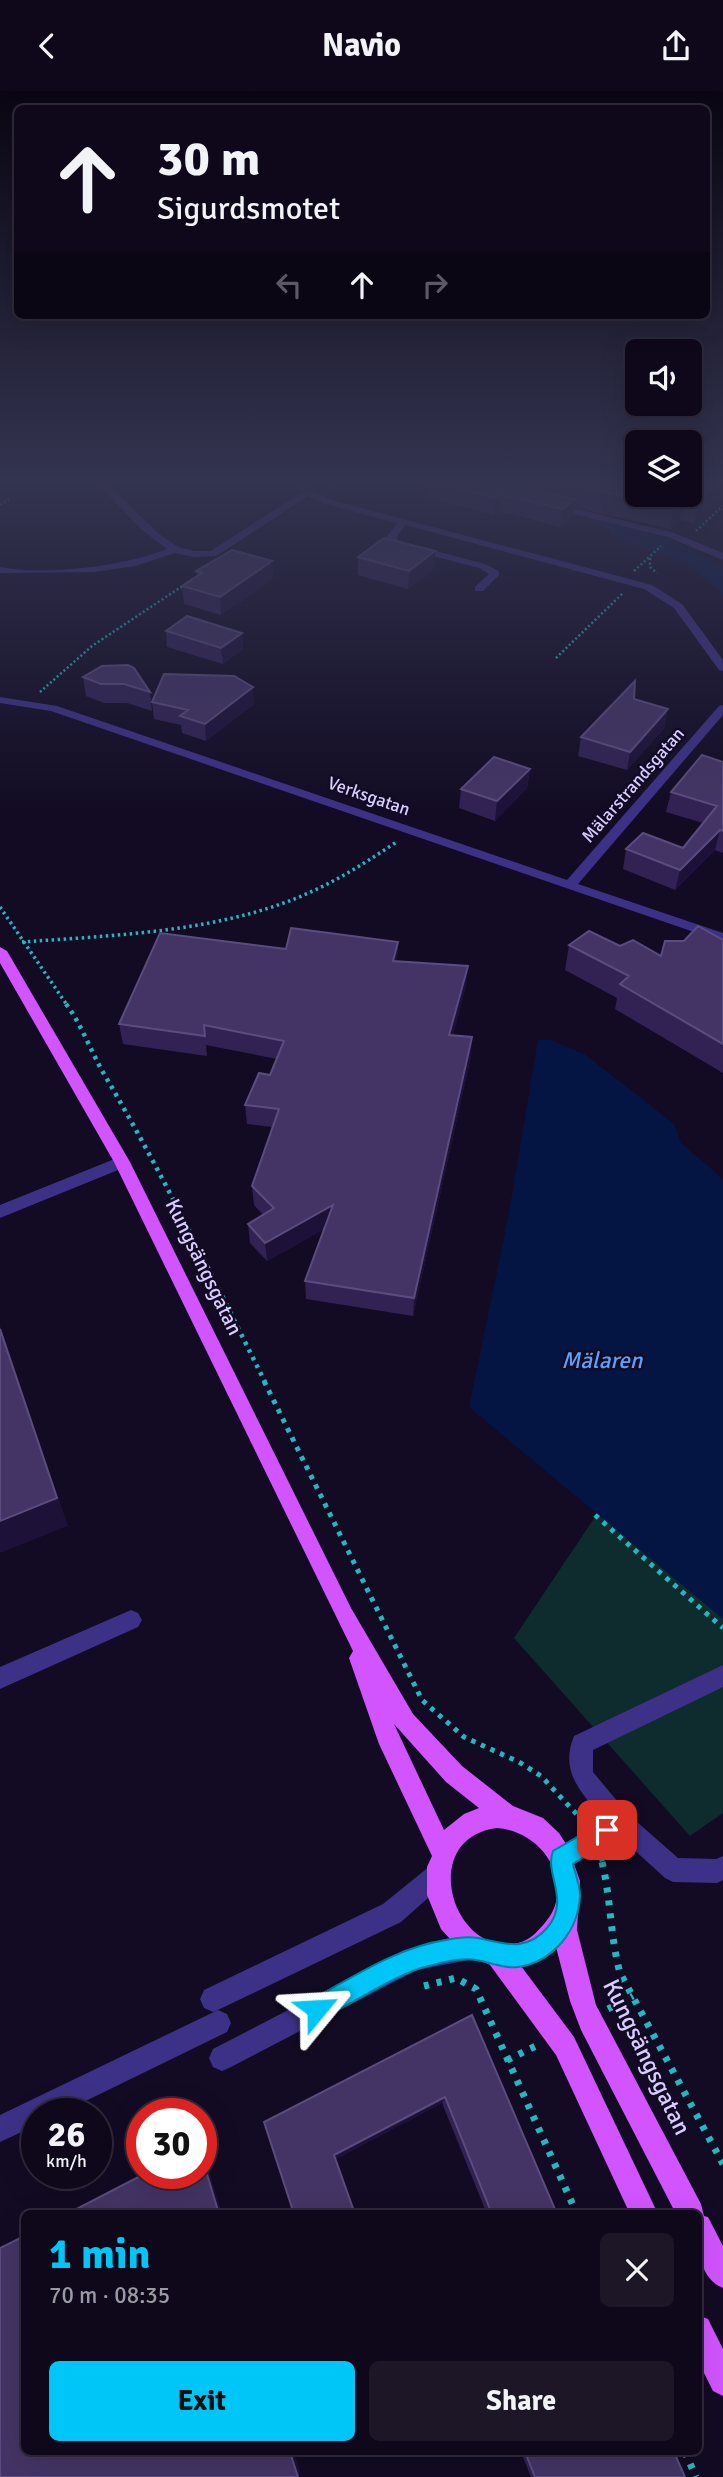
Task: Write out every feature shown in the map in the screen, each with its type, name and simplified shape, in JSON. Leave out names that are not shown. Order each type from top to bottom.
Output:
[{"type":"main road","name":"Kungsängsgatan","points":[[0,951],[122,1162],[344,1615],[405,1722],[454,1774],[507,1816]]},
{"type":"main road","name":"Kungsängsgatan","points":[[344,1615],[387,1736],[440,1864]]},
{"type":"main road","points":[[486,1952],[520,1955],[540,1948],[555,1936],[563,1921],[569,1895],[561,1859],[546,1835],[526,1821],[507,1816],[483,1817],[465,1826],[453,1837],[440,1864],[444,1911],[456,1933],[486,1952],[565,2046],[642,2210]]},
{"type":"main road","name":"Kungsängsgatan","points":[[563,1921],[585,2010],[689,2210]]},
{"type":"main road","points":[[702,2235],[723,2274]]},
{"type":"main road","points":[[702,2337],[723,2381]]},
{"type":"street","points":[[656,589],[678,606],[723,669]]},
{"type":"street","name":"Verksgatan","points":[[0,699],[52,708],[723,938]]},
{"type":"street","name":"Mälarstrandsgatan","points":[[570,885],[723,708]]},
{"type":"street","points":[[681,758],[698,763]]},
{"type":"street","points":[[0,1212],[122,1162]]},
{"type":"street","points":[[0,1678],[131,1620]]},
{"type":"street","points":[[723,1676],[582,1744],[582,1776],[620,1822],[673,1870],[718,1871],[723,1868]]},
{"type":"street","points":[[561,1859],[620,1822]]},
{"type":"street","points":[[0,2129],[392,1913],[440,1864]]},
{"type":"street","points":[[222,2058],[413,1959],[444,1951],[486,1952]]},
{"type":"path","points":[[36,695],[92,646],[178,589]]},
{"type":"path","points":[[556,658],[621,589]]},
{"type":"path","points":[[22,942],[135,934],[231,917],[278,904],[360,866],[410,831]]},
{"type":"path","points":[[0,907],[80,1024],[89,1049],[152,1155],[422,1700],[447,1725],[471,1741],[508,1755],[537,1773],[563,1797],[593,1839],[603,1860],[608,1887],[609,1919],[620,1973],[723,2164]]},
{"type":"path","points":[[596,1515],[723,1628]]},
{"type":"path","points":[[424,1986],[456,1978],[477,1989],[575,2210]]},
{"type":"path","points":[[685,2455],[696,2477]]},
{"type":"green space","points":[[599,1511],[723,1614],[723,1813],[690,1836],[514,1638]]},
{"type":"water","name":"Mälaren","points":[[538,1040],[551,1040],[586,1055],[674,1124],[681,1143],[723,1179],[723,1619],[469,1407],[508,1218]]},
{"type":"building","points":[[194,589],[231,589],[220,597]]},
{"type":"building","points":[[187,616],[242,633],[221,648],[166,631]]},
{"type":"building","points":[[128,665],[134,668],[150,692],[124,684],[101,684],[83,677],[102,666]]},
{"type":"building","points":[[164,674],[234,676],[253,687],[205,724],[180,716],[188,710],[152,702]]},
{"type":"building","points":[[635,681],[634,699],[668,709],[630,752],[581,737]]},
{"type":"building","points":[[702,755],[723,762],[723,831],[720,830],[680,870],[626,849],[643,833],[683,848],[717,806],[671,792]]},
{"type":"building","points":[[494,757],[530,769],[497,801],[461,789]]},
{"type":"building","points":[[698,926],[723,940],[723,1044],[620,984],[629,976],[569,945],[589,931],[620,946],[633,940],[661,956],[665,941],[684,941]]},
{"type":"building","points":[[291,928],[398,942],[393,961],[468,966],[449,1035],[472,1037],[414,1298],[305,1281],[333,1205],[265,1243],[248,1224],[274,1208],[252,1186],[279,1109],[245,1105],[259,1073],[270,1075],[284,1041],[204,1025],[205,1036],[119,1024],[160,933],[286,949]]},
{"type":"building","points":[[0,1329],[57,1498],[0,1521]]},
{"type":"building","points":[[472,2015],[555,2210],[490,2210],[445,2097],[334,2155],[354,2210],[293,2210],[264,2122]]},
{"type":"building","points":[[126,2183],[126,2189],[212,2189],[218,2210],[75,2210]]},
{"type":"building","points":[[21,2238],[21,2455],[291,2455],[298,2477],[0,2477],[0,2248]]},
{"type":"building","points":[[526,2455],[675,2455],[685,2477],[535,2477]]},
{"type":"route","points":[[317,2009],[413,1959],[444,1951],[475,1948],[498,1956],[520,1955],[540,1948],[555,1936],[563,1921],[569,1895],[561,1859],[607,1830]]}]
